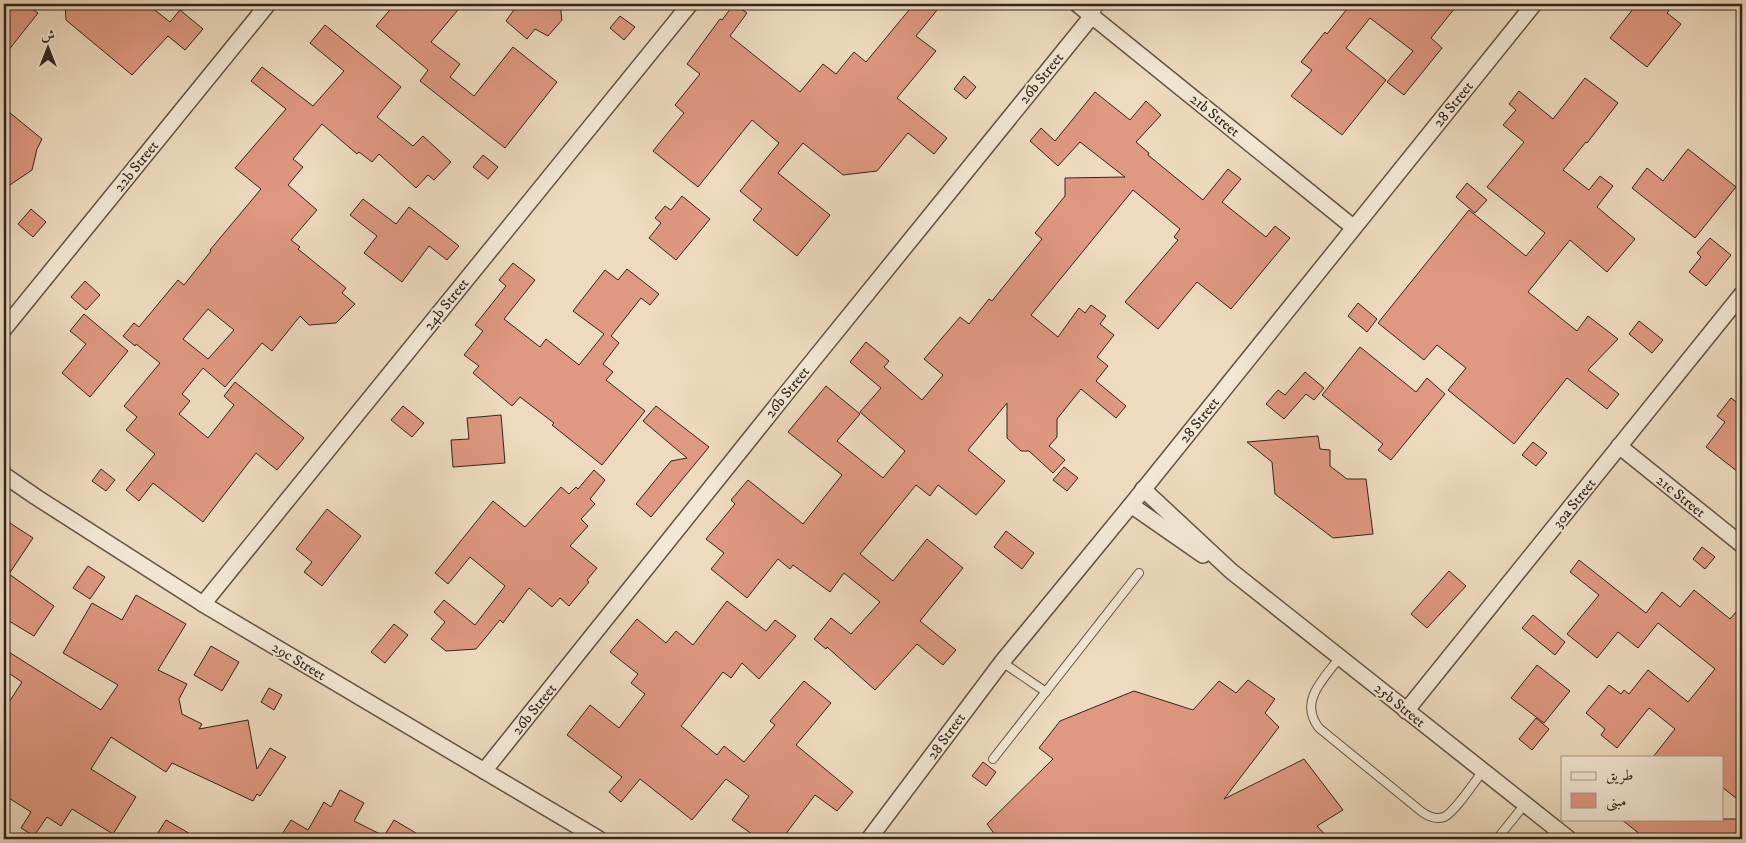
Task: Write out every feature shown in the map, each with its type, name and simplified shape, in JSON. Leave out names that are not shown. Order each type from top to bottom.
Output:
[{"type":"street","name":"22b Street","points":[[4,329],[268,4]]},
{"type":"street","name":"24b Street","points":[[203,604],[690,4]]},
{"type":"street","name":"21b Street","points":[[1077,4],[1096,10],[1353,227]]},
{"type":"street","name":"28 Street","points":[[869,839],[1002,662],[1131,505],[1534,4]]},
{"type":"street","name":"26b Street","points":[[484,771],[788,390],[1096,10]]},
{"type":"street","name":"30a Street","points":[[1406,710],[1742,294]]},
{"type":"street","name":"21c Street","points":[[1620,446],[1742,545]]},
{"type":"street","name":"29c Street","points":[[4,475],[203,604],[599,839]]},
{"type":"street","name":"25b Street","points":[[1143,489],[1231,571],[1525,804],[1555,834],[1569,839]]},
{"type":"street","name":"25b Street","points":[[1131,505],[1204,556],[1231,571]]},
{"type":"lane","points":[[994,759],[1139,573]]},
{"type":"lane","points":[[1340,657],[1313,694],[1310,706],[1315,723],[1422,812],[1431,817],[1445,816],[1453,810],[1483,771]]},
{"type":"lane","points":[[1002,662],[1046,692]]},
{"type":"lane","points":[[1497,839],[1525,804]]},
{"type":"building","points":[[4,4],[25,4],[38,13],[4,56]]},
{"type":"building","points":[[65,4],[147,4],[170,22],[180,10],[203,29],[185,50],[168,36],[132,75],[66,20]]},
{"type":"building","points":[[395,4],[463,4],[431,42],[460,64],[450,77],[474,96],[513,47],[557,82],[505,148],[420,81],[428,70],[376,26]]},
{"type":"building","points":[[518,4],[560,4],[562,20],[548,36],[535,29],[527,39],[506,21]]},
{"type":"building","points":[[734,4],[747,13],[730,36],[800,92],[823,64],[836,74],[854,52],[866,62],[914,4],[942,4],[916,36],[936,51],[897,98],[947,138],[934,154],[908,133],[877,171],[843,175],[803,143],[778,173],[830,215],[797,256],[753,220],[762,209],[740,191],[779,143],[752,120],[698,187],[653,151],[684,113],[675,105],[700,74],[687,64],[720,19],[722,20]]},
{"type":"building","points":[[1351,4],[1458,4],[1431,38],[1442,48],[1404,95],[1387,82],[1413,51],[1370,18],[1346,48],[1386,80],[1342,135],[1291,96],[1312,70],[1301,62]]},
{"type":"building","points":[[1637,4],[1674,4],[1667,13],[1681,24],[1647,67],[1610,38]]},
{"type":"building","points":[[620,16],[635,27],[624,40],[610,28]]},
{"type":"building","points":[[325,25],[401,87],[377,117],[413,146],[423,136],[451,162],[434,180],[428,175],[416,188],[379,154],[372,162],[359,152],[357,154],[322,124],[293,159],[303,167],[288,185],[317,210],[291,240],[300,247],[298,249],[346,288],[342,293],[355,304],[336,323],[309,325],[300,316],[272,351],[262,343],[225,387],[203,368],[182,394],[190,401],[179,414],[208,438],[234,405],[224,396],[235,382],[304,438],[277,470],[256,453],[203,522],[153,483],[139,501],[126,490],[155,454],[126,430],[137,417],[124,406],[160,363],[123,336],[134,323],[139,327],[178,280],[184,285],[210,250],[261,189],[235,168],[286,109],[251,81],[262,67],[313,106],[344,71],[310,43]],"holes":[[[208,309],[234,330],[208,359],[183,339]]]},
{"type":"building","points":[[964,76],[976,87],[966,99],[954,89]]},
{"type":"building","points":[[1585,78],[1618,103],[1563,170],[1589,190],[1600,176],[1613,186],[1597,207],[1635,239],[1607,272],[1570,240],[1528,292],[1577,331],[1588,316],[1618,339],[1588,370],[1619,394],[1607,409],[1567,378],[1514,444],[1448,390],[1466,368],[1437,345],[1424,360],[1378,323],[1469,210],[1526,256],[1545,233],[1487,187],[1524,142],[1503,125],[1516,110],[1509,104],[1519,91],[1553,119]]},
{"type":"building","points":[[1095,92],[1130,120],[1146,101],[1161,115],[1136,142],[1149,153],[1148,155],[1203,200],[1228,169],[1241,179],[1222,202],[1266,237],[1275,226],[1290,238],[1231,309],[1197,282],[1158,329],[1125,302],[1178,240],[1174,237],[1180,229],[1133,190],[1031,315],[1058,337],[1079,308],[1085,313],[1091,305],[1106,316],[1100,324],[1114,335],[1097,357],[1108,366],[1096,381],[1126,406],[1116,418],[1081,389],[1057,419],[1057,437],[1049,446],[1065,460],[1053,473],[1029,451],[1021,451],[1007,438],[1007,403],[968,450],[1005,481],[976,515],[938,485],[930,496],[916,485],[860,554],[893,581],[927,539],[963,568],[920,621],[956,650],[943,665],[917,644],[875,690],[827,647],[826,649],[814,639],[831,618],[851,634],[880,602],[844,573],[830,592],[793,565],[790,569],[778,559],[747,598],[711,569],[724,553],[706,539],[735,504],[731,500],[748,480],[803,524],[842,475],[788,432],[826,386],[860,414],[837,441],[883,478],[905,451],[860,412],[881,388],[850,362],[866,342],[889,361],[884,367],[922,400],[943,375],[924,359],[960,317],[969,324],[989,299],[992,301],[1042,239],[1035,233],[1065,196],[1065,178],[1125,177],[1080,142],[1058,166],[1030,141],[1041,128],[1055,141]]},
{"type":"building","points":[[4,108],[42,139],[37,149],[32,170],[4,189]]},
{"type":"building","points":[[1688,149],[1736,187],[1695,238],[1632,188],[1647,168],[1663,181]]},
{"type":"building","points":[[483,155],[498,167],[488,179],[473,167]]},
{"type":"building","points":[[1467,183],[1487,200],[1475,213],[1456,197]]},
{"type":"building","points":[[682,196],[710,219],[676,260],[649,238],[661,223],[655,218],[665,206],[671,210]]},
{"type":"building","points":[[363,199],[396,224],[409,207],[459,246],[447,260],[429,246],[402,282],[364,253],[377,236],[350,215]]},
{"type":"building","points":[[31,209],[46,222],[33,237],[18,224]]},
{"type":"building","points":[[1710,238],[1731,255],[1706,286],[1689,272],[1701,257],[1697,253]]},
{"type":"building","points":[[513,263],[535,280],[504,319],[540,347],[546,339],[579,365],[604,334],[573,311],[605,270],[618,280],[627,269],[659,294],[650,305],[641,298],[611,336],[619,343],[603,364],[613,372],[606,380],[645,411],[602,465],[552,425],[554,423],[520,397],[512,406],[473,373],[479,366],[464,355],[483,331],[475,325],[506,286],[499,280]]},
{"type":"building","points":[[85,281],[100,295],[86,310],[71,297]]},
{"type":"building","points":[[1358,303],[1377,319],[1367,332],[1348,316]]},
{"type":"building","points":[[84,314],[128,351],[90,397],[62,373],[86,344],[70,331]]},
{"type":"building","points":[[1639,321],[1663,340],[1652,353],[1629,334]]},
{"type":"building","points":[[1360,347],[1416,392],[1427,378],[1445,394],[1391,460],[1378,450],[1383,444],[1322,395]]},
{"type":"building","points":[[1305,372],[1324,388],[1314,400],[1306,394],[1284,419],[1266,404],[1278,390],[1285,395]]},
{"type":"building","points":[[1731,398],[1739,404],[1742,400],[1742,475],[1706,447],[1725,422],[1717,416]]},
{"type":"building","points":[[403,406],[424,423],[412,437],[391,420]]},
{"type":"building","points":[[656,406],[709,447],[651,517],[636,504],[671,461],[687,458],[643,421]]},
{"type":"building","points":[[501,415],[505,463],[453,467],[451,440],[469,439],[467,418]]},
{"type":"building","points":[[1318,436],[1320,449],[1330,450],[1330,466],[1347,479],[1366,479],[1373,534],[1333,538],[1275,494],[1272,462],[1247,442]]},
{"type":"building","points":[[1533,442],[1547,453],[1536,466],[1522,455]]},
{"type":"building","points":[[1064,467],[1078,478],[1067,491],[1053,480]]},
{"type":"building","points":[[101,469],[115,480],[106,491],[92,481]]},
{"type":"building","points":[[594,470],[605,480],[590,499],[595,504],[581,519],[588,526],[570,546],[597,568],[587,580],[589,582],[569,606],[560,598],[552,607],[529,588],[503,623],[500,620],[476,649],[446,651],[431,639],[445,622],[434,612],[444,600],[475,625],[505,586],[470,557],[448,584],[435,573],[493,501],[525,527],[561,487],[569,494],[576,487],[578,489]]},
{"type":"building","points":[[327,509],[361,536],[322,586],[304,572],[312,562],[296,549]]},
{"type":"building","points":[[10,523],[33,538],[9,574],[54,606],[34,636],[4,618],[4,532]]},
{"type":"building","points":[[1006,531],[1034,553],[1022,569],[994,547]]},
{"type":"building","points":[[1702,547],[1715,557],[1705,569],[1693,559]]},
{"type":"building","points":[[1579,560],[1646,613],[1662,592],[1680,607],[1694,590],[1730,619],[1742,605],[1742,803],[1724,789],[1724,756],[1654,756],[1675,729],[1649,708],[1617,748],[1601,735],[1605,729],[1586,713],[1609,685],[1621,694],[1624,690],[1629,694],[1648,670],[1688,702],[1715,669],[1658,623],[1638,648],[1618,632],[1597,658],[1567,634],[1599,595],[1570,572]]},
{"type":"building","points":[[88,566],[105,577],[90,599],[73,588]]},
{"type":"building","points":[[1449,571],[1466,586],[1427,628],[1411,614]]},
{"type":"building","points":[[136,595],[186,624],[158,670],[187,684],[179,699],[182,714],[202,724],[199,729],[248,720],[257,769],[270,748],[286,757],[260,796],[257,794],[253,801],[172,763],[166,772],[111,737],[91,769],[136,797],[113,834],[72,809],[61,826],[47,817],[34,836],[21,828],[31,812],[4,795],[4,710],[22,682],[4,670],[4,649],[101,710],[118,685],[63,653],[92,603],[122,620]]},
{"type":"building","points":[[727,601],[766,631],[775,620],[796,636],[759,679],[742,663],[731,678],[723,672],[681,726],[717,755],[724,746],[744,762],[775,725],[770,721],[804,681],[831,703],[796,745],[853,792],[837,811],[815,795],[782,839],[759,839],[732,820],[749,796],[726,779],[692,820],[640,779],[621,802],[609,792],[622,777],[567,735],[590,705],[619,728],[645,694],[631,683],[638,674],[610,652],[637,619],[666,643],[676,631],[693,645]]},
{"type":"building","points":[[1533,615],[1565,642],[1555,655],[1522,628]]},
{"type":"building","points":[[394,624],[408,635],[385,663],[371,652]]},
{"type":"building","points":[[211,646],[239,662],[222,691],[194,675]]},
{"type":"building","points":[[1537,665],[1570,691],[1544,723],[1511,698]]},
{"type":"building","points":[[1248,680],[1275,699],[1265,713],[1279,727],[1224,799],[1304,759],[1343,810],[1317,826],[1329,839],[998,839],[987,824],[1053,759],[1039,748],[1060,721],[1134,691],[1193,710],[1219,681],[1236,693]]},
{"type":"building","points":[[269,688],[282,695],[274,710],[261,702]]},
{"type":"building","points":[[1536,718],[1549,729],[1532,750],[1519,739]]},
{"type":"building","points":[[983,762],[996,772],[986,786],[972,776]]},
{"type":"building","points":[[340,790],[364,803],[354,821],[384,836],[394,820],[426,839],[279,839],[291,820],[308,830],[324,802],[331,807]]},
{"type":"building","points":[[1742,819],[1742,839],[1646,839],[1622,820]]},
{"type":"building","points":[[166,820],[199,839],[154,839]]}]
